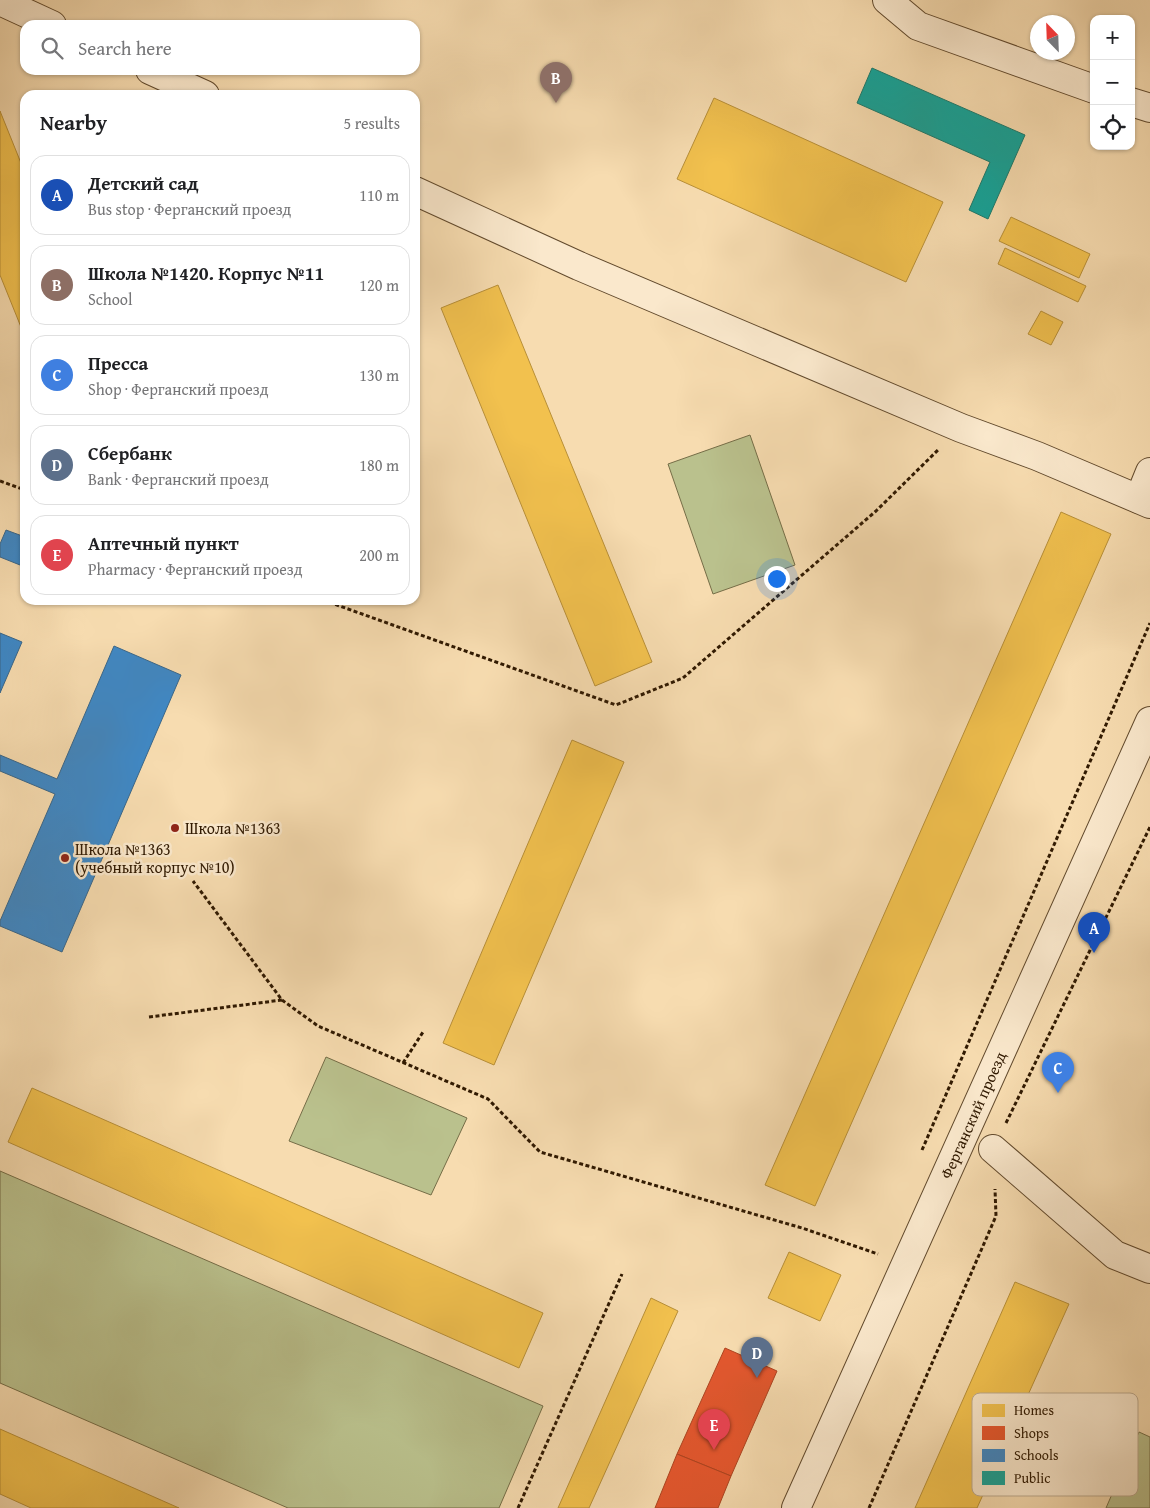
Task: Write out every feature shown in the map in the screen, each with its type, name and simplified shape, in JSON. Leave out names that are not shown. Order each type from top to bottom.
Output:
[{"type":"street","points":[[887,0],[918,26],[1090,87]]},
{"type":"street","points":[[0,1],[41,20]]},
{"type":"street","points":[[161,75],[194,90]]},
{"type":"street","points":[[1135,103],[1150,108]]},
{"type":"street","points":[[420,193],[580,266],[961,428],[1037,456],[1144,502],[1150,472]]},
{"type":"street","name":"Ферганский проезд","points":[[796,1508],[1150,721]]},
{"type":"street","points":[[993,1150],[1115,1255],[1150,1269]]},
{"type":"path","points":[[337,605],[616,705],[683,678],[876,511],[961,428]]},
{"type":"path","points":[[0,481],[20,488]]},
{"type":"path","points":[[920,1156],[1150,623]]},
{"type":"path","points":[[193,881],[282,1000],[318,1028],[488,1099],[540,1152],[802,1228],[878,1254]]},
{"type":"path","points":[[149,1017],[282,1000]]},
{"type":"path","points":[[315,1035],[321,1019]]},
{"type":"path","points":[[403,1063],[423,1032]]},
{"type":"path","points":[[874,1263],[882,1245]]},
{"type":"path","points":[[518,1508],[622,1274]]},
{"type":"green space","points":[[750,435],[795,565],[713,594],[668,464]]},
{"type":"green space","points":[[326,1057],[467,1118],[431,1195],[289,1141]]},
{"type":"green space","points":[[0,1171],[543,1406],[499,1508],[288,1508],[0,1383]]},
{"type":"green space","points":[[1139,1432],[1150,1437],[1150,1508],[1106,1508],[1111,1496],[1138,1496]]},
{"type":"building: Homes","points":[[714,98],[943,202],[906,282],[677,179]]},
{"type":"building: Homes","points":[[0,111],[20,161],[20,325],[0,275]]},
{"type":"building: Homes","points":[[1011,217],[1090,254],[1079,278],[999,241]]},
{"type":"building: Homes","points":[[1005,248],[1086,286],[1078,302],[998,264]]},
{"type":"building: Homes","points":[[498,285],[652,662],[595,686],[441,308]]},
{"type":"building: Homes","points":[[1041,311],[1063,322],[1051,345],[1028,334]]},
{"type":"building: Homes","points":[[1061,512],[1111,534],[815,1206],[765,1185]]},
{"type":"building: Homes","points":[[572,740],[624,762],[494,1065],[443,1043]]},
{"type":"building: Homes","points":[[32,1088],[543,1313],[519,1368],[8,1142]]},
{"type":"building: Homes","points":[[789,1252],[841,1275],[820,1321],[768,1298]]},
{"type":"building: Homes","points":[[1015,1282],[1069,1304],[1029,1393],[972,1393],[972,1496],[982,1496],[977,1508],[915,1508]]},
{"type":"building: Homes","points":[[651,1298],[678,1311],[589,1508],[558,1508]]},
{"type":"building: Homes","points":[[0,1429],[179,1508],[31,1508],[0,1494]]},
{"type":"building: Shops","points":[[725,1348],[777,1371],[731,1476],[677,1454]]},
{"type":"building: Shops","points":[[677,1454],[731,1476],[718,1508],[655,1508]]},
{"type":"building: Schools","points":[[6,530],[20,535],[20,565],[0,557],[0,544]]},
{"type":"building: Schools","points":[[0,633],[22,642],[0,693]]},
{"type":"building: Schools","name":"Школа №1363 (учебный корпус №10)","points":[[114,646],[181,675],[62,952],[0,926],[0,921],[55,794],[0,771],[0,755],[57,779]]},
{"type":"building: Public","points":[[872,68],[1025,135],[988,219],[969,210],[990,162],[857,103]]},
{"type":"place","name":"Школа №1420. Корпус №11","points":[[556,103]]},
{"type":"place","name":"Школа №1363","points":[[175,828]]},
{"type":"place","name":"Школа №1363 (учебный корпус №10)","points":[[65,858]]},
{"type":"place","name":"Детский сад","points":[[1094,953]]},
{"type":"place","name":"Пресса","points":[[1058,1093]]},
{"type":"place","name":"Сбербанк","points":[[757,1378]]},
{"type":"place","name":"Аптечный пункт","points":[[714,1450]]}]
